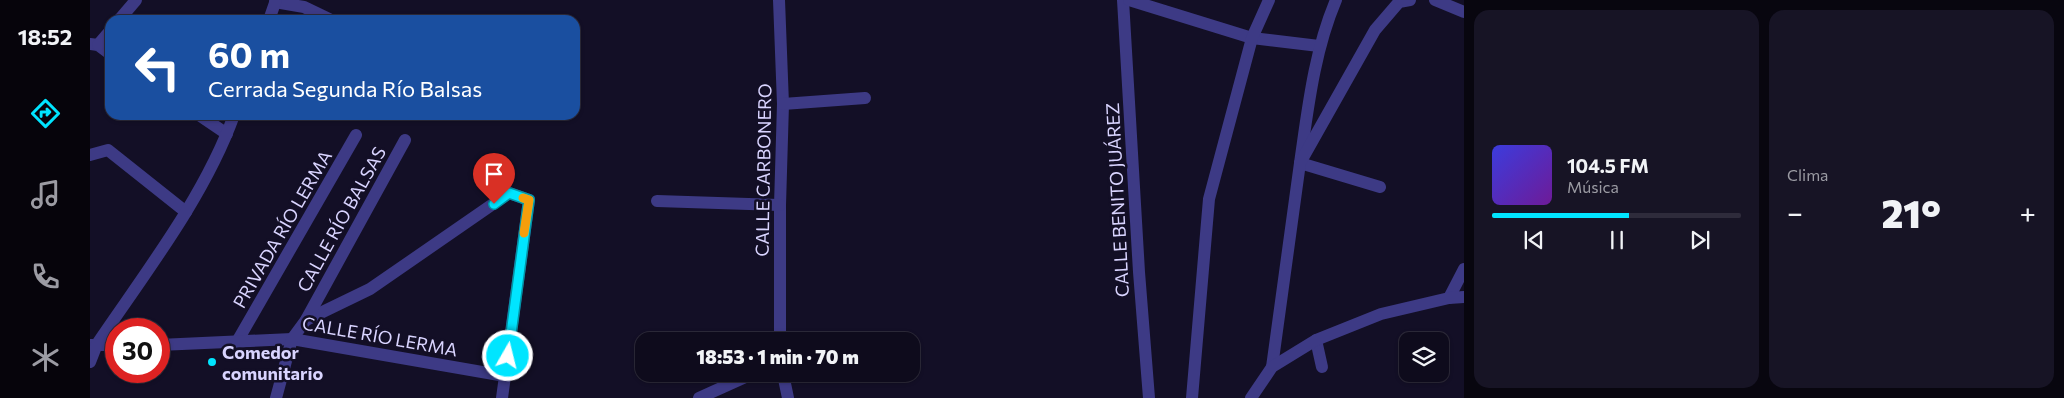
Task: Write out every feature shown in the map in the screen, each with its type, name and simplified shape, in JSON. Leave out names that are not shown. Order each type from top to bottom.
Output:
[{"type":"street","points":[[123,15],[136,0]]},
{"type":"street","name":"CALLE CARBONERO","points":[[779,0],[783,104],[780,206],[780,332]]},
{"type":"street","name":"CALLE BENITO JUÁREZ","points":[[1123,0],[1138,262],[1149,398]]},
{"type":"street","points":[[1129,0],[1252,38],[1319,46]]},
{"type":"street","points":[[1192,398],[1209,200],[1252,38],[1269,0]]},
{"type":"street","points":[[1272,367],[1311,84],[1319,46],[1336,0]]},
{"type":"street","points":[[1300,162],[1375,30],[1399,2],[1410,0]]},
{"type":"street","points":[[1435,0],[1464,12]]},
{"type":"street","points":[[271,15],[275,1],[304,7],[320,15]]},
{"type":"street","points":[[105,35],[94,45],[105,51]]},
{"type":"street","points":[[783,104],[865,98]]},
{"type":"street","points":[[206,120],[227,134]]},
{"type":"street","points":[[90,362],[94,344],[186,212],[227,134],[232,120]]},
{"type":"street","name":"PRIVADA RÍO LERMA","points":[[238,340],[356,135]]},
{"type":"street","name":"CALLE RÍO BALSAS","points":[[276,398],[292,339],[306,320],[405,140]]},
{"type":"street","points":[[90,155],[108,150],[186,212]]},
{"type":"street","points":[[1300,162],[1380,188]]},
{"type":"street","points":[[306,320],[370,289],[509,193],[529,200],[502,398]]},
{"type":"street","points":[[657,201],[780,206]]},
{"type":"street","points":[[1449,298],[1464,268]]},
{"type":"street","points":[[1251,398],[1272,367],[1316,340],[1380,314],[1449,298],[1464,297]]},
{"type":"street","name":"CALLE RÍO LERMA","points":[[170,344],[292,339],[505,376]]},
{"type":"street","points":[[1316,340],[1322,367]]},
{"type":"street","points":[[699,398],[734,382]]},
{"type":"street","points":[[785,382],[788,398]]},
{"type":"slow traffic","points":[[523,198],[529,200],[524,233]]},
{"type":"place","name":"Comedor comunitario","points":[[212,362]]},
{"type":"route","points":[[494,204],[509,193],[529,200],[508,356]]}]
